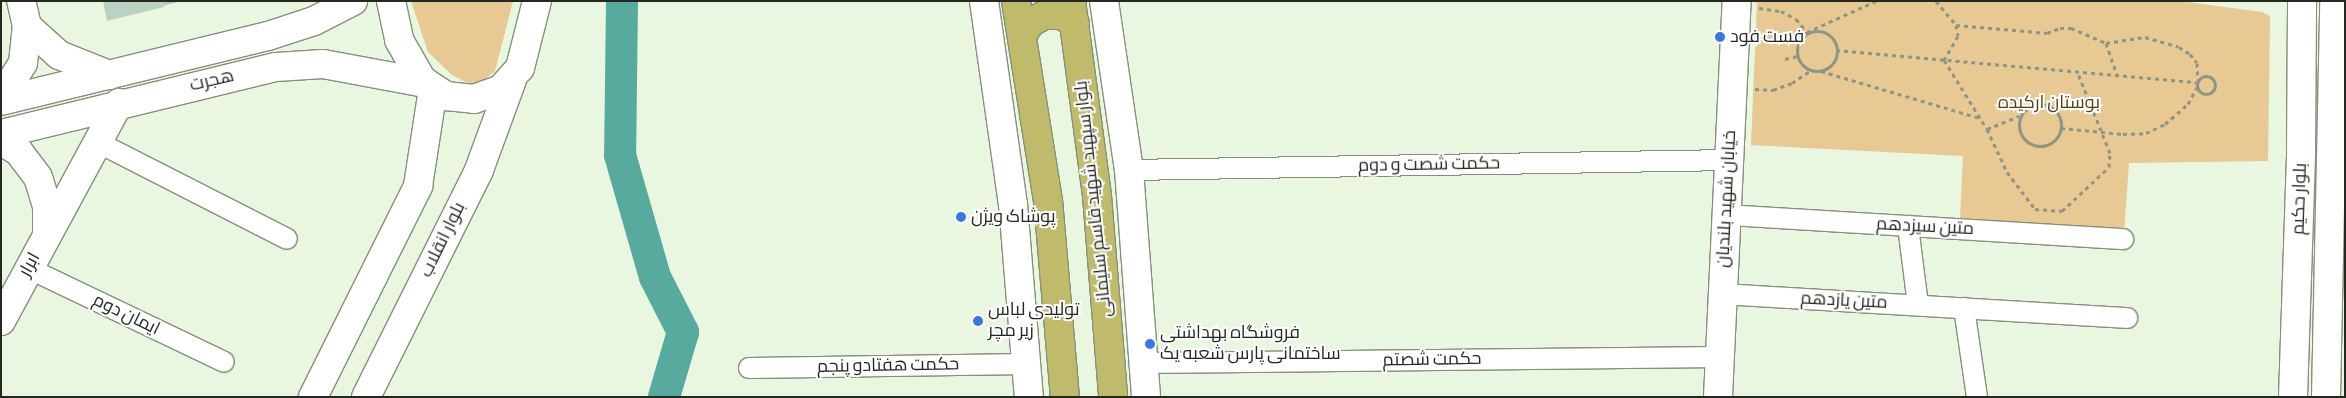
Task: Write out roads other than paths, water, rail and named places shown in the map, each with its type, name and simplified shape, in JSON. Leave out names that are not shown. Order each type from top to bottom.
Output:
[{"type":"main road","name":"هجرت","points":[[1,100],[268,36],[314,21],[352,1]]},
{"type":"main road","points":[[313,397],[418,186],[430,86],[399,40],[391,1]]},
{"type":"main road","name":"بلوار انقلاب","points":[[366,397],[479,170],[512,80],[520,68],[537,1]]},
{"type":"main road","points":[[984,1],[1013,204],[1030,397]]},
{"type":"main road","points":[[1016,1],[1048,200],[1065,397]]},
{"type":"main road","points":[[1104,1],[1129,170],[1146,397]]},
{"type":"main road","name":"بلوار حکیم","points":[[2293,397],[2302,152],[2302,1]]},
{"type":"main road","name":"بلوار حکیم","points":[[2326,397],[2337,280],[2334,1]]},
{"type":"main road","name":"خیابان شهید بلندیان","points":[[1718,397],[1737,4]]},
{"type":"main road","points":[[1022,34],[1031,22],[1045,15],[1061,15],[1073,12]]},
{"type":"main road","name":"بلوار سپهبد شهید قاسم سلیمانی","points":[[1073,12],[1097,196],[1113,397]]},
{"type":"main road","points":[[24,14],[59,55],[109,75]]},
{"type":"main road","points":[[1,100],[23,63],[24,14]]},
{"type":"main road","name":"هجرت","points":[[1,134],[119,103],[276,67],[324,64],[430,86],[446,96],[474,99],[501,89],[512,80]]},
{"type":"main road","name":"ابرار","points":[[1,321],[119,103]]},
{"type":"main road","points":[[1,141],[19,152],[38,177],[47,206],[46,236]]},
{"type":"street","points":[[97,142],[287,239]]},
{"type":"street","name":"حکمت شصت و دوم","points":[[1129,170],[1729,160]]},
{"type":"street","name":"متین سیزدهم","points":[[1726,215],[2124,239]]},
{"type":"street","points":[[1908,226],[1918,305]]},
{"type":"street","name":"ایمان دوم","points":[[28,268],[224,362]]},
{"type":"street","name":"متین یازدهم","points":[[1723,294],[2128,318]]},
{"type":"street","points":[[1964,308],[1977,397]]},
{"type":"street","name":"حکمت شصتم","points":[[1144,362],[1720,357]]},
{"type":"street","name":"حکمت هفتادو پنجم","points":[[749,368],[1027,364]]},
{"type":"waterway","points":[[622,1],[620,155],[655,277],[683,332],[664,397]]},
{"type":"place","name":"فست فود","points":[[1720,37]]},
{"type":"place","name":"پوشاک ویژن","points":[[961,217]]},
{"type":"place","name":"تولیدی لباس زیر مچر","points":[[978,321]]},
{"type":"place","name":"فروشگاه بهداشتی ساختمانی پارس شعبه یک","points":[[1150,344]]},
{"type":"park label","name":"بوستان ارکیده","points":[[2049,103]]}]
